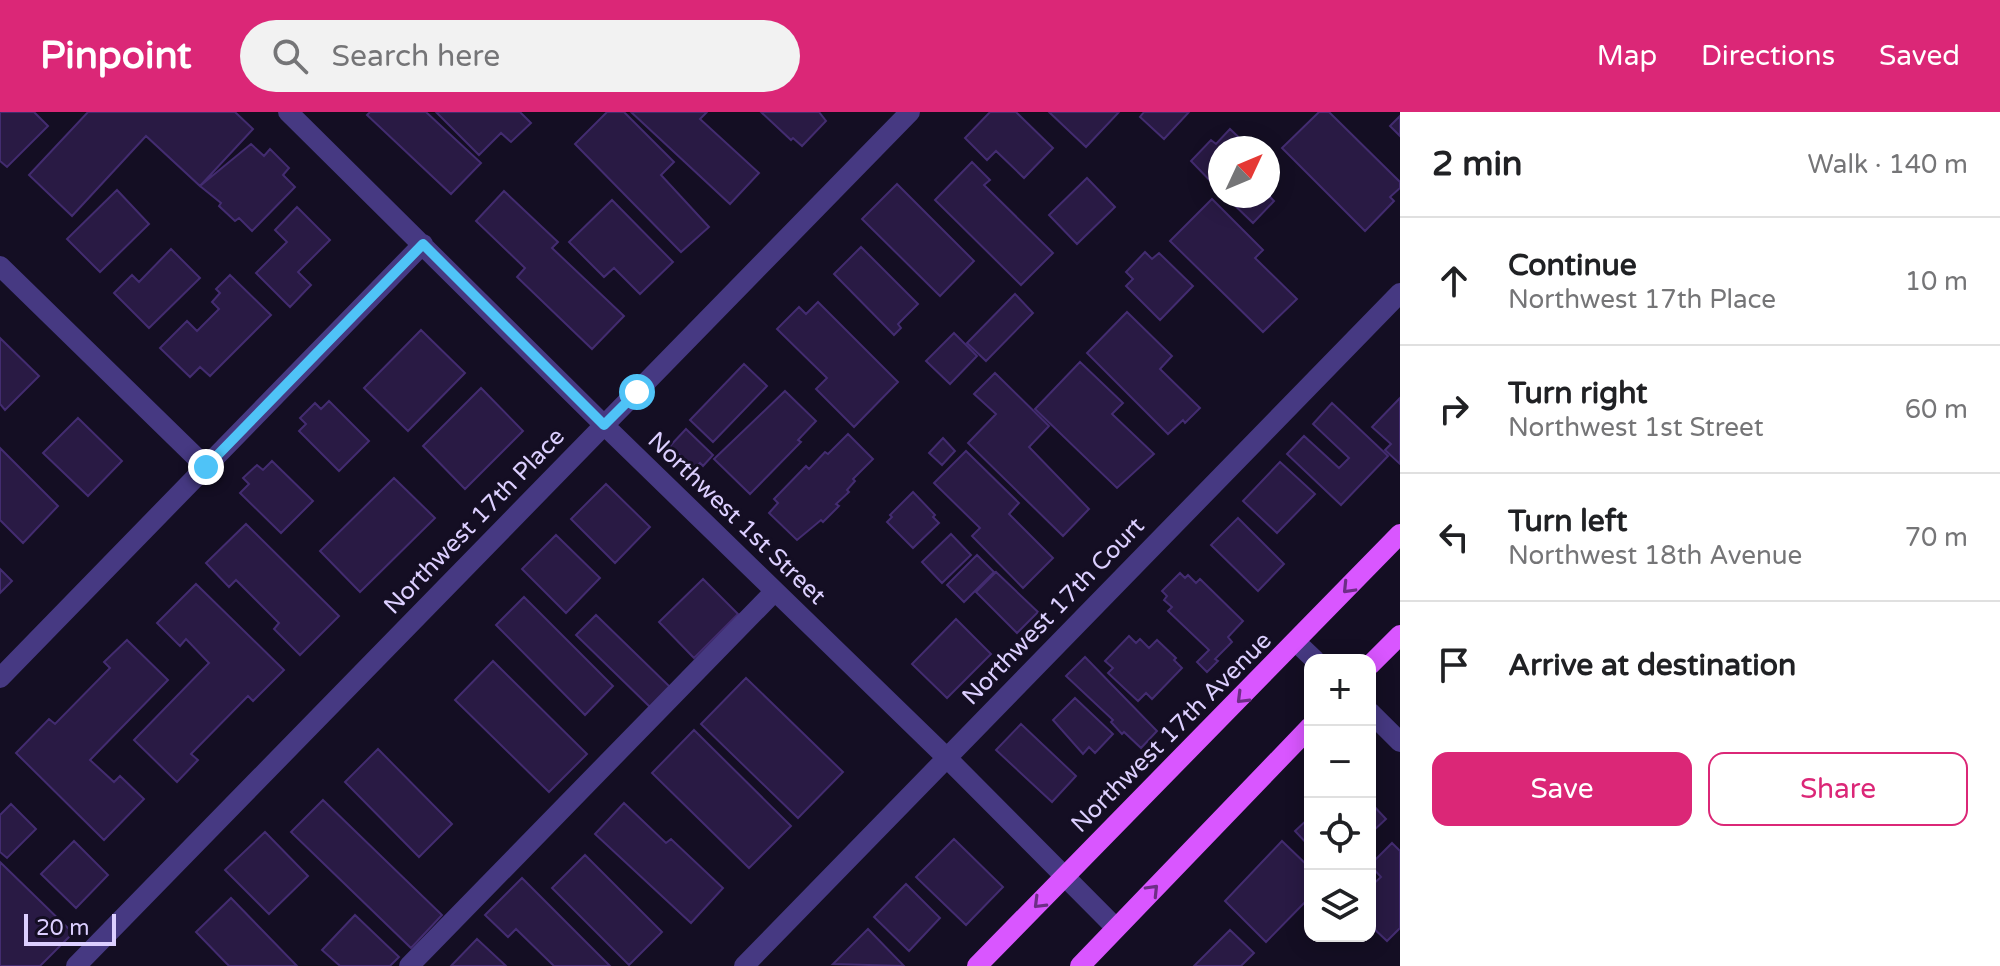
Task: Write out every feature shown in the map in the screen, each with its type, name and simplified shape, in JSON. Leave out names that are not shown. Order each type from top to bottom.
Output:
[{"type":"main road","name":"Northwest 17th Avenue","points":[[977,966],[1400,534]]},
{"type":"main road","points":[[1376,659],[1400,635]]},
{"type":"main road","points":[[1080,966],[1304,733]]},
{"type":"street","name":"Northwest 1st Street","points":[[288,112],[947,758],[1116,928]]},
{"type":"street","name":"Northwest 17th Place","points":[[76,966],[910,112]]},
{"type":"street","points":[[0,678],[423,244]]},
{"type":"street","points":[[0,266],[206,467]]},
{"type":"street","name":"Northwest 17th Court","points":[[744,966],[1400,293]]},
{"type":"street","points":[[409,966],[775,591]]},
{"type":"street","points":[[1296,642],[1309,654]]},
{"type":"street","points":[[1376,718],[1400,742]]},
{"type":"building","points":[[0,112],[34,112],[48,126],[7,167],[0,161]]},
{"type":"building","points":[[88,112],[235,112],[253,129],[200,186],[146,136],[72,216],[29,175]]},
{"type":"building","points":[[370,112],[426,112],[481,163],[451,194],[367,115]]},
{"type":"building","points":[[436,112],[520,112],[531,123],[511,142],[501,133],[479,155]]},
{"type":"building","points":[[607,112],[624,112],[674,162],[661,175],[709,227],[681,252],[575,144]]},
{"type":"building","points":[[631,112],[707,112],[700,119],[759,173],[730,204]]},
{"type":"building","points":[[761,112],[819,112],[826,121],[802,146],[793,138],[791,140]]},
{"type":"building","points":[[990,112],[1016,112],[1053,148],[1024,178],[996,151],[987,160],[965,138]]},
{"type":"building","points":[[1049,112],[1119,112],[1086,147]]},
{"type":"building","points":[[1144,112],[1189,112],[1164,139],[1140,117]]},
{"type":"building","points":[[1319,112],[1329,112],[1400,182],[1400,188],[1390,197],[1394,201],[1365,231],[1282,148]]},
{"type":"building","points":[[1400,116],[1400,136],[1390,126]]},
{"type":"building","points":[[1230,129],[1237,136],[1223,136]]},
{"type":"building","points":[[1208,143],[1208,179],[1191,161]]},
{"type":"building","points":[[251,144],[264,156],[270,149],[289,168],[283,175],[295,187],[252,231],[239,218],[235,221],[219,206],[221,203],[200,186]]},
{"type":"building","points":[[972,162],[990,180],[984,185],[1053,253],[1021,285],[935,200]]},
{"type":"building","points":[[1087,178],[1115,207],[1077,244],[1049,215]]},
{"type":"building","points":[[897,184],[974,261],[940,296],[862,219]]},
{"type":"building","points":[[117,190],[149,224],[100,272],[67,239]]},
{"type":"building","points":[[504,191],[558,242],[552,248],[624,316],[592,349],[517,277],[525,268],[476,221]]},
{"type":"building","points":[[612,200],[673,262],[640,294],[614,268],[604,277],[569,242]]},
{"type":"building","points":[[1208,203],[1208,208],[1221,208],[1263,250],[1255,258],[1297,299],[1263,332],[1170,241]]},
{"type":"building","points":[[297,207],[330,240],[298,272],[311,285],[290,307],[256,273],[287,242],[275,230]]},
{"type":"building","points":[[1237,208],[1267,208],[1253,223]]},
{"type":"building","points":[[861,247],[918,304],[898,324],[901,328],[894,335],[834,274]]},
{"type":"building","points":[[171,249],[200,278],[149,328],[114,293],[132,275],[139,282]]},
{"type":"building","points":[[1145,252],[1152,259],[1159,253],[1193,286],[1160,320],[1126,286],[1133,279],[1126,272]]},
{"type":"building","points":[[230,275],[271,315],[210,376],[200,367],[190,377],[160,348],[187,321],[197,331],[219,309],[212,302],[220,293],[216,289]]},
{"type":"building","points":[[1015,294],[1033,313],[986,361],[967,343]]},
{"type":"building","points":[[818,302],[898,382],[854,427],[816,389],[827,378],[777,329],[799,307],[806,314]]},
{"type":"building","points":[[1127,312],[1172,356],[1160,369],[1200,408],[1168,434],[1087,353]]},
{"type":"building","points":[[421,330],[465,373],[408,431],[364,388]]},
{"type":"building","points":[[954,333],[977,356],[950,384],[926,361]]},
{"type":"building","points":[[0,338],[39,376],[5,410],[0,404]]},
{"type":"building","points":[[1080,362],[1123,403],[1112,414],[1154,454],[1117,488],[1035,409]]},
{"type":"building","points":[[744,364],[767,386],[713,442],[690,420]]},
{"type":"building","points":[[995,373],[1049,426],[1029,447],[1089,509],[1063,536],[968,443],[996,414],[974,394]]},
{"type":"building","points":[[481,388],[523,431],[465,489],[423,446]]},
{"type":"building","points":[[785,391],[816,421],[798,440],[801,442],[750,494],[714,459]]},
{"type":"building","points":[[1400,398],[1400,464],[1385,450],[1391,444],[1372,427]]},
{"type":"building","points":[[329,401],[369,441],[339,471],[299,431],[306,424],[300,418],[315,403],[321,409]]},
{"type":"building","points":[[1332,403],[1388,456],[1341,505],[1287,454],[1304,436],[1339,468],[1349,458],[1313,424]]},
{"type":"building","points":[[78,418],[122,461],[88,496],[43,453]]},
{"type":"building","points":[[686,429],[713,455],[703,466],[700,463],[694,469],[670,446]]},
{"type":"building","points":[[848,434],[873,459],[853,479],[855,481],[847,490],[849,492],[836,504],[839,506],[797,540],[769,513],[778,503],[774,499],[806,466],[809,469]]},
{"type":"building","points":[[943,438],[955,451],[942,465],[929,453]]},
{"type":"building","points":[[0,448],[58,506],[23,543],[0,520]]},
{"type":"building","points":[[966,451],[1019,503],[1009,514],[1053,558],[1023,588],[972,536],[980,528],[934,483]]},
{"type":"building","points":[[272,461],[313,501],[281,533],[240,493],[249,484],[243,478],[257,465],[263,470]]},
{"type":"building","points":[[1280,462],[1315,494],[1277,533],[1243,501]]},
{"type":"building","points":[[394,478],[435,518],[360,592],[320,551]]},
{"type":"building","points":[[606,484],[650,527],[615,563],[571,519]]},
{"type":"building","points":[[913,492],[939,523],[913,548],[887,522]]},
{"type":"building","points":[[1238,518],[1284,564],[1258,591],[1211,545]]},
{"type":"building","points":[[246,524],[339,616],[300,655],[274,629],[279,623],[236,580],[229,587],[206,563]]},
{"type":"building","points":[[951,534],[971,555],[942,583],[922,562]]},
{"type":"building","points":[[556,535],[600,578],[566,613],[522,569]]},
{"type":"building","points":[[977,555],[994,572],[964,602],[947,585]]},
{"type":"building","points":[[0,569],[12,581],[0,593]]},
{"type":"building","points":[[996,572],[1038,612],[1017,633],[976,592]]},
{"type":"building","points":[[1180,573],[1185,578],[1188,575],[1196,583],[1200,579],[1243,621],[1228,637],[1232,642],[1207,672],[1197,662],[1209,650],[1168,611],[1172,607],[1164,600],[1167,596],[1162,591]]},
{"type":"building","points":[[703,579],[738,614],[694,658],[659,622]]},
{"type":"building","points":[[196,584],[284,670],[253,701],[248,696],[191,754],[198,760],[177,782],[134,740],[209,663],[186,639],[180,646],[157,623]]},
{"type":"building","points":[[524,597],[613,686],[585,715],[496,625]]},
{"type":"building","points":[[596,615],[670,687],[650,707],[576,635]]},
{"type":"building","points":[[956,619],[991,654],[947,698],[912,664]]},
{"type":"building","points":[[1129,636],[1136,643],[1140,639],[1149,648],[1157,640],[1182,668],[1152,699],[1146,693],[1138,701],[1108,673],[1113,668],[1105,661]]},
{"type":"building","points":[[127,640],[168,680],[90,760],[114,782],[120,776],[144,799],[104,840],[16,753],[49,719],[55,724],[110,668],[104,662]]},
{"type":"building","points":[[1085,657],[1157,731],[1141,748],[1124,732],[1122,734],[1111,722],[1113,720],[1066,676]]},
{"type":"building","points":[[493,661],[587,754],[549,792],[455,700]]},
{"type":"building","points":[[746,678],[843,772],[798,818],[701,724]]},
{"type":"building","points":[[1075,698],[1113,734],[1095,753],[1089,747],[1083,754],[1053,720]]},
{"type":"building","points":[[1021,724],[1076,776],[1052,802],[996,750]]},
{"type":"building","points":[[694,730],[791,826],[749,868],[652,773]]},
{"type":"building","points":[[378,749],[452,824],[419,857],[345,782]]},
{"type":"building","points":[[323,800],[442,915],[411,948],[291,832]]},
{"type":"building","points":[[624,803],[666,843],[671,839],[723,888],[691,923],[595,834]]},
{"type":"building","points":[[11,804],[36,829],[7,858],[0,852],[0,815]]},
{"type":"building","points":[[1376,808],[1386,819],[1376,828]]},
{"type":"building","points":[[1304,823],[1304,841],[1295,831]]},
{"type":"building","points":[[265,832],[308,876],[269,914],[225,870]]},
{"type":"building","points":[[954,839],[1003,887],[966,925],[916,877]]},
{"type":"building","points":[[74,841],[108,875],[76,908],[41,874]]},
{"type":"building","points":[[1282,841],[1304,862],[1304,903],[1266,942],[1225,901]]},
{"type":"building","points":[[1392,843],[1400,851],[1400,928],[1387,941],[1376,931],[1376,882],[1381,877],[1376,872],[1376,859]]},
{"type":"building","points":[[585,855],[662,932],[629,965],[552,888]]},
{"type":"building","points":[[0,862],[73,933],[40,966],[0,966]]},
{"type":"building","points":[[522,878],[610,966],[554,966],[516,929],[508,937],[485,915]]},
{"type":"building","points":[[906,884],[940,918],[909,951],[874,917]]},
{"type":"building","points":[[231,898],[297,966],[229,966],[196,932]]},
{"type":"building","points":[[355,915],[399,957],[390,966],[340,966],[322,950]]},
{"type":"building","points":[[868,929],[904,966],[833,964]]},
{"type":"building","points":[[1230,930],[1254,953],[1241,966],[1194,966]]},
{"type":"building","points":[[477,939],[506,966],[451,966]]},
{"type":"route","points":[[206,467],[423,244],[604,425],[637,392]]}]
